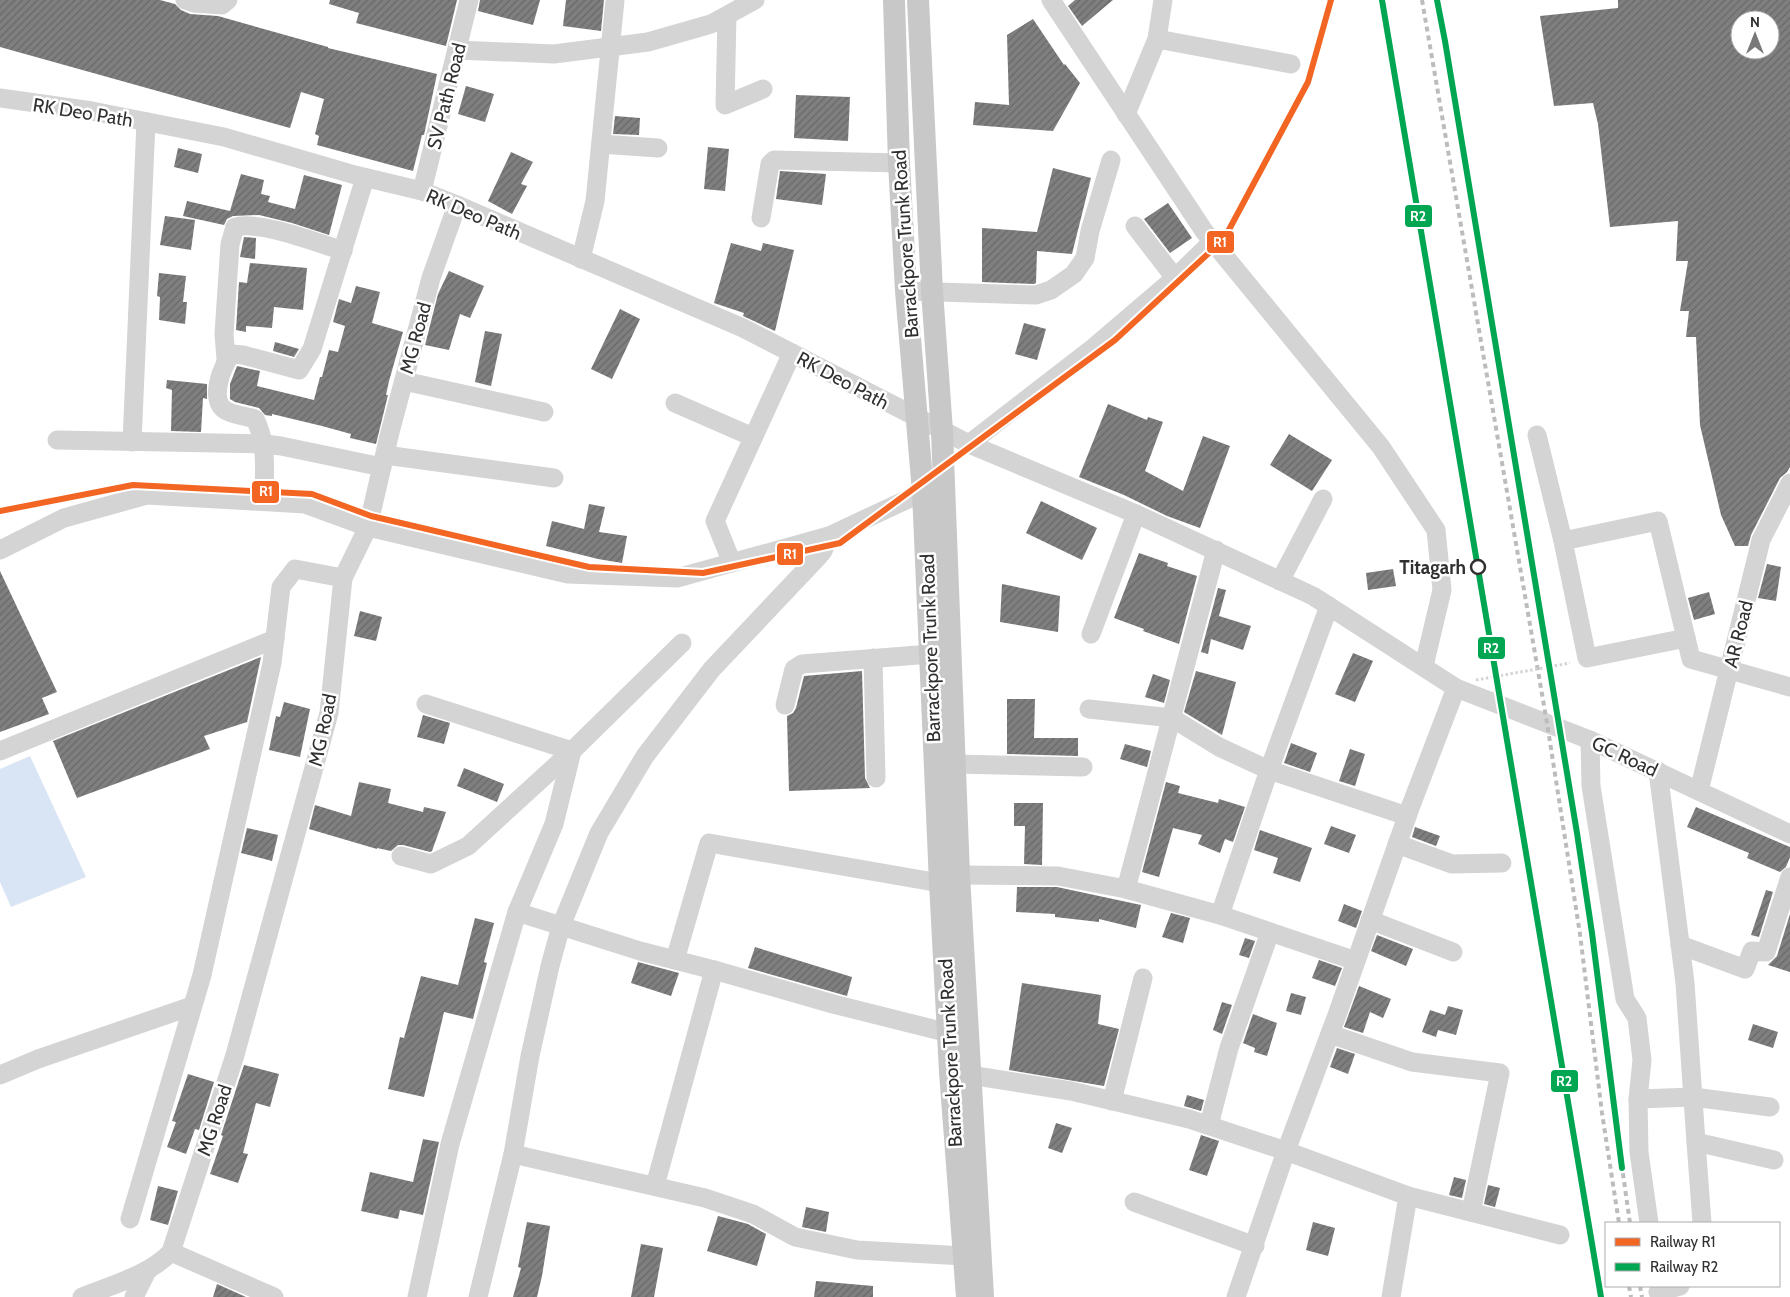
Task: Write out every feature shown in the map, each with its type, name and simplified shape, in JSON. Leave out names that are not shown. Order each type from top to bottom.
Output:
[{"type":"main road","name":"Barrackpore Trunk Road","points":[[894,0],[899,163],[906,291],[918,419],[931,654],[950,879],[970,1075],[983,1297]]},
{"type":"main road","name":"Barrackpore Trunk Road","points":[[918,0],[932,291],[942,431],[956,764],[950,879],[949,1033],[950,1072],[967,1297]]},
{"type":"street","points":[[185,0],[194,3],[222,5],[228,0]]},
{"type":"street","name":"SV Path Road","points":[[422,191],[469,0]]},
{"type":"street","points":[[581,259],[595,201],[615,0]]},
{"type":"street","points":[[457,50],[554,54],[648,42],[711,24],[755,0]]},
{"type":"street","points":[[1052,0],[1126,114],[1213,241],[1382,447],[1436,530],[1442,590],[1424,666]]},
{"type":"street","points":[[1126,114],[1157,39],[1163,0]]},
{"type":"street","points":[[727,16],[725,105],[763,89]]},
{"type":"street","points":[[1157,39],[1291,64]]},
{"type":"street","name":"RK Deo Path","points":[[0,98],[92,111],[224,137],[365,178],[422,191],[743,328],[969,444],[1136,514],[1216,550]]},
{"type":"street","points":[[132,442],[146,122]]},
{"type":"street","points":[[601,144],[658,148]]},
{"type":"street","points":[[762,218],[770,164],[774,160],[899,163]]},
{"type":"street","points":[[906,291],[1036,295],[1051,290],[1074,274],[1085,258],[1090,230],[1111,160]]},
{"type":"street","points":[[264,502],[264,444],[259,427],[255,419],[226,410],[219,404],[217,394],[222,368],[232,354],[243,355],[299,370],[312,349],[365,178]]},
{"type":"street","name":"MG Road","points":[[170,1252],[235,1055],[329,713],[343,578],[368,527],[383,461],[431,278],[456,205]]},
{"type":"street","points":[[1136,226],[1175,278]]},
{"type":"street","points":[[226,360],[224,334],[230,244],[235,227],[263,228],[343,251]]},
{"type":"street","points":[[969,444],[1093,348],[1175,278],[1213,241]]},
{"type":"street","points":[[732,563],[716,521],[792,353]]},
{"type":"street","points":[[404,381],[544,412]]},
{"type":"street","points":[[675,403],[753,437]]},
{"type":"street","points":[[1537,435],[1587,658],[1686,638]]},
{"type":"street","points":[[57,440],[264,444],[383,461],[554,478]]},
{"type":"street","points":[[0,550],[64,518],[146,495],[305,504],[368,527],[568,574],[677,578],[829,536],[923,492]]},
{"type":"street","name":"AR Road","points":[[1699,791],[1761,540],[1788,492]]},
{"type":"street","points":[[1280,580],[1323,499]]},
{"type":"street","points":[[1092,634],[1136,514]]},
{"type":"street","points":[[1562,541],[1658,521],[1691,659],[1790,687]]},
{"type":"street","points":[[478,1297],[513,1154],[530,1056],[550,966],[561,926],[599,833],[645,756],[712,669],[823,551],[829,536]]},
{"type":"street","points":[[1126,889],[1216,550]]},
{"type":"street","name":"GC Road","points":[[1216,550],[1313,596],[1456,688],[1590,740],[1790,834]]},
{"type":"street","points":[[130,1220],[206,955],[272,663],[281,587],[296,569],[343,578]]},
{"type":"street","points":[[1220,915],[1269,770],[1329,606]]},
{"type":"street","points":[[0,751],[275,639]]},
{"type":"street","points":[[401,856],[431,864],[468,846],[572,752],[682,643]]},
{"type":"street","points":[[785,705],[794,669],[797,666],[813,662],[931,654]]},
{"type":"street","points":[[873,658],[876,778]]},
{"type":"street","points":[[1236,1297],[1286,1151],[1330,1034],[1407,816],[1456,688]]},
{"type":"street","points":[[426,704],[572,752]]},
{"type":"street","points":[[1089,710],[1172,718],[1219,747],[1269,770],[1407,816]]},
{"type":"street","points":[[1590,740],[1591,786],[1625,999],[1637,1018],[1642,1060],[1638,1099],[1639,1152],[1649,1222]]},
{"type":"street","points":[[417,1297],[450,1144],[517,912],[554,824],[572,752]]},
{"type":"street","points":[[956,764],[1083,767]]},
{"type":"street","points":[[1658,771],[1685,983],[1702,1222]]},
{"type":"street","points":[[675,960],[709,843],[950,879],[1058,876],[1126,889],[1220,915],[1356,961]]},
{"type":"street","points":[[1397,844],[1452,864],[1502,863]]},
{"type":"street","points":[[1680,945],[1745,969],[1752,951],[1766,952],[1790,877]]},
{"type":"street","points":[[517,912],[640,951],[832,1004],[949,1033]]},
{"type":"street","points":[[1370,920],[1452,952]]},
{"type":"street","points":[[1208,1125],[1229,1048],[1270,932]]},
{"type":"street","points":[[655,1186],[714,970]]},
{"type":"street","points":[[1112,1102],[1143,978]]},
{"type":"street","points":[[0,1074],[192,1006]]},
{"type":"street","points":[[1330,1034],[1412,1062],[1500,1073],[1471,1212]]},
{"type":"street","points":[[970,1075],[1071,1091],[1112,1102],[1189,1118],[1408,1196],[1560,1235]]},
{"type":"street","points":[[1638,1099],[1693,1097],[1770,1107]]},
{"type":"street","points":[[1696,1142],[1774,1160]]},
{"type":"street","points":[[513,1154],[705,1198],[753,1214],[795,1237],[857,1250],[964,1256]]},
{"type":"street","points":[[1391,1297],[1408,1196]]},
{"type":"street","points":[[1134,1202],[1255,1246]]},
{"type":"street","points":[[82,1297],[146,1271],[163,1260],[170,1252],[274,1297]]},
{"type":"street","points":[[134,1297],[146,1271]]},
{"type":"street","points":[[1658,1292],[1676,1287]]},
{"type":"path","points":[[1476,680],[1570,663]]},
{"type":"water","points":[[30,756],[86,877],[11,907],[0,882],[0,769]]},
{"type":"building","points":[[0,0],[160,0],[175,4],[181,10],[190,14],[218,16],[328,48],[437,74],[424,135],[422,135],[413,171],[317,145],[319,136],[315,134],[324,99],[301,92],[290,128],[0,47]]},
{"type":"building","points":[[330,0],[457,0],[446,46],[356,23],[359,13],[329,4]]},
{"type":"building","points":[[480,0],[540,0],[533,25],[478,11]]},
{"type":"building","points":[[566,0],[604,0],[601,31],[563,26]]},
{"type":"building","points":[[1075,0],[1113,0],[1082,26],[1068,6]]},
{"type":"building","points":[[1618,0],[1790,0],[1790,467],[1780,478],[1751,535],[1748,546],[1735,546],[1721,515],[1700,425],[1696,337],[1686,337],[1689,311],[1680,311],[1688,261],[1676,261],[1678,221],[1610,227],[1598,124],[1593,103],[1554,106],[1540,16],[1618,8]]},
{"type":"building","points":[[1033,19],[1064,65],[1080,83],[1053,131],[973,125],[975,102],[1009,105],[1007,35]]},
{"type":"building","points":[[466,86],[494,94],[485,122],[458,114]]},
{"type":"building","points":[[796,95],[850,97],[848,141],[794,138]]},
{"type":"building","points":[[615,116],[640,118],[639,135],[613,134]]},
{"type":"building","points":[[708,147],[729,149],[725,191],[704,189]]},
{"type":"building","points":[[178,148],[202,154],[198,173],[174,167]]},
{"type":"building","points":[[511,152],[533,162],[521,184],[527,186],[512,214],[488,201]]},
{"type":"building","points":[[1053,168],[1091,178],[1072,254],[1037,251],[1036,283],[1034,284],[982,282],[982,228],[1037,232]]},
{"type":"building","points":[[780,171],[826,174],[822,205],[776,199]]},
{"type":"building","points":[[241,174],[264,180],[261,194],[270,196],[268,202],[295,209],[304,175],[342,185],[329,235],[259,215],[233,216],[227,219],[224,225],[183,216],[187,201],[230,211]]},
{"type":"building","points":[[1168,203],[1192,238],[1170,253],[1144,219]]},
{"type":"building","points":[[165,216],[195,220],[191,250],[160,245]]},
{"type":"building","points":[[244,237],[256,238],[255,259],[240,257]]},
{"type":"building","points":[[731,243],[761,251],[763,243],[794,250],[775,331],[743,316],[744,313],[714,303]]},
{"type":"building","points":[[250,263],[307,268],[303,310],[274,307],[272,328],[246,326],[246,332],[236,330],[239,282],[247,283]]},
{"type":"building","points":[[449,271],[484,286],[470,318],[460,314],[449,350],[425,345],[438,294]]},
{"type":"building","points":[[159,273],[186,276],[183,302],[187,302],[185,324],[159,320],[160,297],[157,296]]},
{"type":"building","points":[[356,286],[380,292],[372,323],[403,332],[389,381],[386,395],[388,395],[376,444],[350,438],[351,434],[322,426],[272,414],[272,416],[265,415],[259,408],[230,399],[230,384],[237,366],[260,371],[257,386],[314,400],[329,350],[338,352],[345,326],[333,322],[339,299],[351,303]]},
{"type":"building","points":[[620,309],[640,319],[612,379],[591,369]]},
{"type":"building","points":[[1024,323],[1046,329],[1037,360],[1015,354]]},
{"type":"building","points":[[485,331],[502,334],[491,386],[475,382]]},
{"type":"building","points":[[275,342],[299,349],[294,357],[273,351]]},
{"type":"building","points":[[167,380],[207,384],[207,399],[203,398],[201,432],[171,431],[172,390],[166,388]]},
{"type":"building","points":[[1108,404],[1147,420],[1148,417],[1163,422],[1145,471],[1183,491],[1203,436],[1230,446],[1200,528],[1167,516],[1124,495],[1079,477]]},
{"type":"building","points":[[1289,434],[1332,460],[1312,491],[1270,465]]},
{"type":"building","points":[[1041,501],[1097,528],[1082,560],[1026,533]]},
{"type":"building","points":[[589,504],[605,507],[599,532],[627,536],[622,563],[546,546],[552,521],[584,529]]},
{"type":"building","points":[[1139,553],[1168,563],[1167,566],[1197,576],[1179,644],[1114,618]]},
{"type":"building","points":[[1767,564],[1781,567],[1776,601],[1758,598]]},
{"type":"building","points":[[1393,569],[1396,586],[1368,590],[1366,573]]},
{"type":"building","points":[[0,571],[57,692],[42,698],[49,714],[0,732]]},
{"type":"building","points":[[1002,584],[1060,596],[1058,632],[1000,622]]},
{"type":"building","points":[[1218,588],[1226,590],[1219,616],[1251,626],[1243,650],[1211,639],[1208,654],[1201,652]]},
{"type":"building","points":[[1709,592],[1715,614],[1694,620],[1688,598]]},
{"type":"building","points":[[360,611],[382,617],[376,641],[354,636]]},
{"type":"building","points":[[1353,653],[1373,661],[1355,702],[1335,694]]},
{"type":"building","points":[[261,657],[247,722],[204,736],[210,749],[77,798],[53,741]]},
{"type":"building","points":[[862,671],[865,778],[870,788],[789,791],[787,716],[793,713],[796,708],[804,676]]},
{"type":"building","points":[[1196,671],[1236,682],[1222,735],[1184,712]]},
{"type":"building","points":[[1153,674],[1170,680],[1164,703],[1145,697]]},
{"type":"building","points":[[1007,699],[1035,699],[1034,738],[1078,738],[1078,756],[1007,754]]},
{"type":"building","points":[[284,702],[310,709],[300,757],[269,750],[276,716],[280,717]]},
{"type":"building","points":[[423,715],[450,723],[444,744],[417,737]]},
{"type":"building","points":[[1291,743],[1317,753],[1310,772],[1284,763]]},
{"type":"building","points":[[1125,744],[1151,751],[1147,767],[1120,759]]},
{"type":"building","points":[[1350,749],[1365,754],[1355,786],[1339,781]]},
{"type":"building","points":[[464,768],[504,784],[497,802],[457,786]]},
{"type":"building","points":[[359,782],[391,789],[388,803],[423,812],[424,807],[446,812],[432,851],[403,845],[398,845],[391,851],[377,849],[309,829],[315,805],[351,816]]},
{"type":"building","points":[[1166,782],[1180,786],[1178,793],[1218,803],[1219,799],[1245,807],[1233,842],[1225,839],[1220,853],[1198,844],[1202,835],[1173,828],[1159,877],[1142,872]]},
{"type":"building","points":[[1014,803],[1043,803],[1042,865],[1024,864],[1025,826],[1014,826]]},
{"type":"building","points":[[1696,807],[1790,847],[1790,857],[1786,867],[1780,872],[1747,858],[1749,853],[1687,827]]},
{"type":"building","points":[[1331,826],[1356,835],[1349,853],[1324,844]]},
{"type":"building","points":[[1415,827],[1440,836],[1436,846],[1412,837]]},
{"type":"building","points":[[247,828],[278,835],[272,861],[241,853]]},
{"type":"building","points":[[1260,830],[1312,848],[1300,882],[1273,873],[1278,858],[1254,850]]},
{"type":"building","points":[[1017,887],[1057,887],[1141,905],[1136,928],[1099,919],[1099,922],[1055,917],[1055,914],[1016,912]]},
{"type":"building","points":[[1766,890],[1773,892],[1759,937],[1751,935]]},
{"type":"building","points":[[1344,904],[1362,911],[1356,928],[1338,921]]},
{"type":"building","points":[[1171,913],[1190,918],[1183,943],[1162,937]]},
{"type":"building","points":[[1790,914],[1790,972],[1768,965],[1777,956]]},
{"type":"building","points":[[475,918],[494,923],[484,962],[487,963],[473,1019],[444,1012],[424,1097],[388,1089],[400,1037],[404,1038],[421,976],[458,985]]},
{"type":"building","points":[[1377,935],[1413,949],[1406,966],[1371,951]]},
{"type":"building","points":[[1245,938],[1255,941],[1249,958],[1239,955]]},
{"type":"building","points":[[755,947],[852,977],[847,996],[748,968]]},
{"type":"building","points":[[1319,960],[1342,968],[1335,986],[1312,978]]},
{"type":"building","points":[[638,962],[679,973],[671,996],[631,983]]},
{"type":"building","points":[[1022,983],[1101,995],[1098,1024],[1119,1029],[1104,1086],[1009,1070]]},
{"type":"building","points":[[1359,986],[1391,999],[1383,1018],[1370,1012],[1363,1033],[1344,1027]]},
{"type":"building","points":[[1291,993],[1306,997],[1301,1015],[1286,1011]]},
{"type":"building","points":[[1222,1002],[1232,1005],[1222,1034],[1213,1030]]},
{"type":"building","points":[[1448,1006],[1463,1010],[1456,1035],[1438,1030],[1436,1037],[1422,1032],[1430,1010],[1445,1015]]},
{"type":"building","points":[[1253,1014],[1277,1023],[1267,1056],[1254,1052],[1255,1048],[1243,1043]]},
{"type":"building","points":[[1753,1024],[1778,1032],[1773,1048],[1748,1040]]},
{"type":"building","points":[[1337,1048],[1355,1054],[1348,1074],[1330,1067]]},
{"type":"building","points":[[244,1065],[279,1074],[270,1107],[256,1103],[243,1153],[248,1154],[238,1183],[210,1174]]},
{"type":"building","points":[[188,1074],[214,1082],[199,1130],[195,1129],[186,1154],[167,1147],[176,1122],[172,1121]]},
{"type":"building","points":[[1187,1095],[1204,1100],[1201,1111],[1184,1106]]},
{"type":"building","points":[[1056,1123],[1072,1128],[1062,1153],[1048,1148]]},
{"type":"building","points":[[1201,1135],[1219,1141],[1207,1176],[1189,1170]]},
{"type":"building","points":[[423,1139],[439,1142],[423,1215],[400,1210],[398,1219],[361,1211],[370,1172],[413,1182]]},
{"type":"building","points":[[1454,1177],[1466,1180],[1462,1198],[1449,1195]]},
{"type":"building","points":[[1488,1185],[1500,1188],[1495,1207],[1484,1204]]},
{"type":"building","points":[[158,1186],[178,1191],[168,1225],[150,1220]]},
{"type":"building","points":[[806,1207],[829,1212],[826,1232],[802,1227]]},
{"type":"building","points":[[718,1216],[748,1224],[766,1234],[757,1266],[707,1251]]},
{"type":"building","points":[[527,1222],[550,1226],[542,1276],[537,1297],[513,1297],[521,1268],[518,1267]]},
{"type":"building","points":[[1313,1222],[1335,1228],[1328,1256],[1306,1250]]},
{"type":"building","points":[[641,1244],[663,1248],[654,1297],[631,1297]]},
{"type":"building","points":[[816,1281],[873,1286],[873,1297],[814,1297]]},
{"type":"building","points":[[217,1284],[246,1297],[213,1297]]},
{"type":"railway","points":[[0,511],[133,485],[312,494],[371,516],[589,567],[703,573],[840,543],[1115,340],[1224,239],[1308,82],[1331,0]]},
{"type":"railway","points":[[1422,0],[1547,723],[1580,934],[1602,1113],[1619,1222]]},
{"type":"railway","points":[[1437,0],[1577,833],[1630,1222]]},
{"type":"railway","points":[[1629,1287],[1631,1297]]},
{"type":"railway","points":[[1640,1287],[1642,1297]]},
{"type":"rail line","name":"R1","points":[[0,511],[133,485],[312,494],[371,516],[589,567],[703,573],[840,543],[1115,340],[1224,239],[1308,82],[1331,0]]},
{"type":"rail line","name":"R2","points":[[1382,0],[1601,1297]]},
{"type":"rail line","name":"R2","points":[[1437,0],[1577,833],[1592,933],[1622,1168]]},
{"type":"place","name":"Titagarh","points":[[1478,567]]}]
